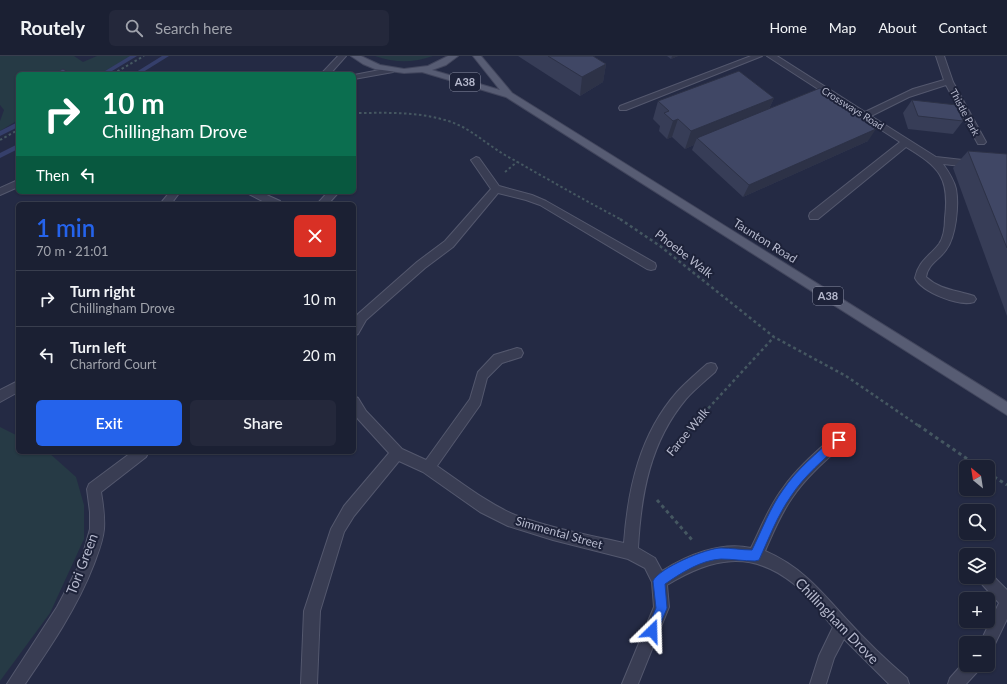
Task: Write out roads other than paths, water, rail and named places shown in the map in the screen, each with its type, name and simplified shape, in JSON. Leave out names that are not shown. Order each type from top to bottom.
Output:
[{"type":"main road","name":"A38","points":[[355,56],[376,67],[390,70],[422,69],[437,65],[454,56]]},
{"type":"main road","name":"Taunton Road","points":[[477,56],[509,95]]},
{"type":"main road","name":"Taunton Road","points":[[422,69],[509,95],[1007,409]]},
{"type":"street","points":[[327,72],[342,56]]},
{"type":"street","points":[[624,108],[758,56]]},
{"type":"street","name":"Crossways Road","points":[[771,56],[866,115],[934,160]]},
{"type":"street","name":"Thistle Park","points":[[940,56],[949,82],[981,142]]},
{"type":"street","points":[[356,77],[390,70]]},
{"type":"street","name":"Thistle Park","points":[[866,115],[901,96],[930,85],[949,82]]},
{"type":"street","points":[[814,216],[906,142]]},
{"type":"street","points":[[476,160],[496,189],[543,202],[651,266]]},
{"type":"street","points":[[934,160],[1007,168]]},
{"type":"street","points":[[934,160],[942,170],[951,190],[950,223],[946,242],[926,262],[921,270],[920,278],[927,286],[936,291],[948,296],[970,299]]},
{"type":"street","points":[[0,192],[16,184]]},
{"type":"street","points":[[356,328],[362,317],[421,265],[449,244],[496,189]]},
{"type":"street","points":[[167,202],[173,194]]},
{"type":"street","points":[[256,194],[272,202]]},
{"type":"street","points":[[324,202],[332,194]]},
{"type":"street","points":[[428,468],[476,401],[482,376],[498,359],[517,353]]},
{"type":"street","name":"Faroe Walk","points":[[631,552],[633,518],[638,486],[642,465],[650,446],[679,399],[711,368]]},
{"type":"street","points":[[0,397],[16,387]]},
{"type":"street","name":"Simmental Street","points":[[356,406],[362,416],[397,453],[428,468],[485,507],[513,520],[553,533],[631,552],[650,563],[659,581],[662,608],[630,684]]},
{"type":"street","points":[[755,556],[787,492],[812,464],[839,440]]},
{"type":"street","points":[[309,684],[312,611],[338,529],[349,511],[397,453]]},
{"type":"street","name":"Tori Green","points":[[15,684],[78,584],[96,533],[97,512],[94,489],[140,454]]},
{"type":"street","name":"Chillingham Drove","points":[[659,581],[678,568],[702,558],[720,553],[755,556],[775,562],[798,579],[821,601],[875,662],[901,684]]},
{"type":"street","points":[[990,584],[1007,602],[991,636]]},
{"type":"street","points":[[818,684],[827,656],[842,626]]},
{"type":"street","points":[[956,684],[966,672]]},
{"type":"waterway","points":[[106,72],[134,56]]},
{"type":"waterway","points":[[139,72],[166,56]]},
{"type":"waterway","points":[[0,134],[16,125]]},
{"type":"waterway","points":[[0,156],[16,147]]}]
